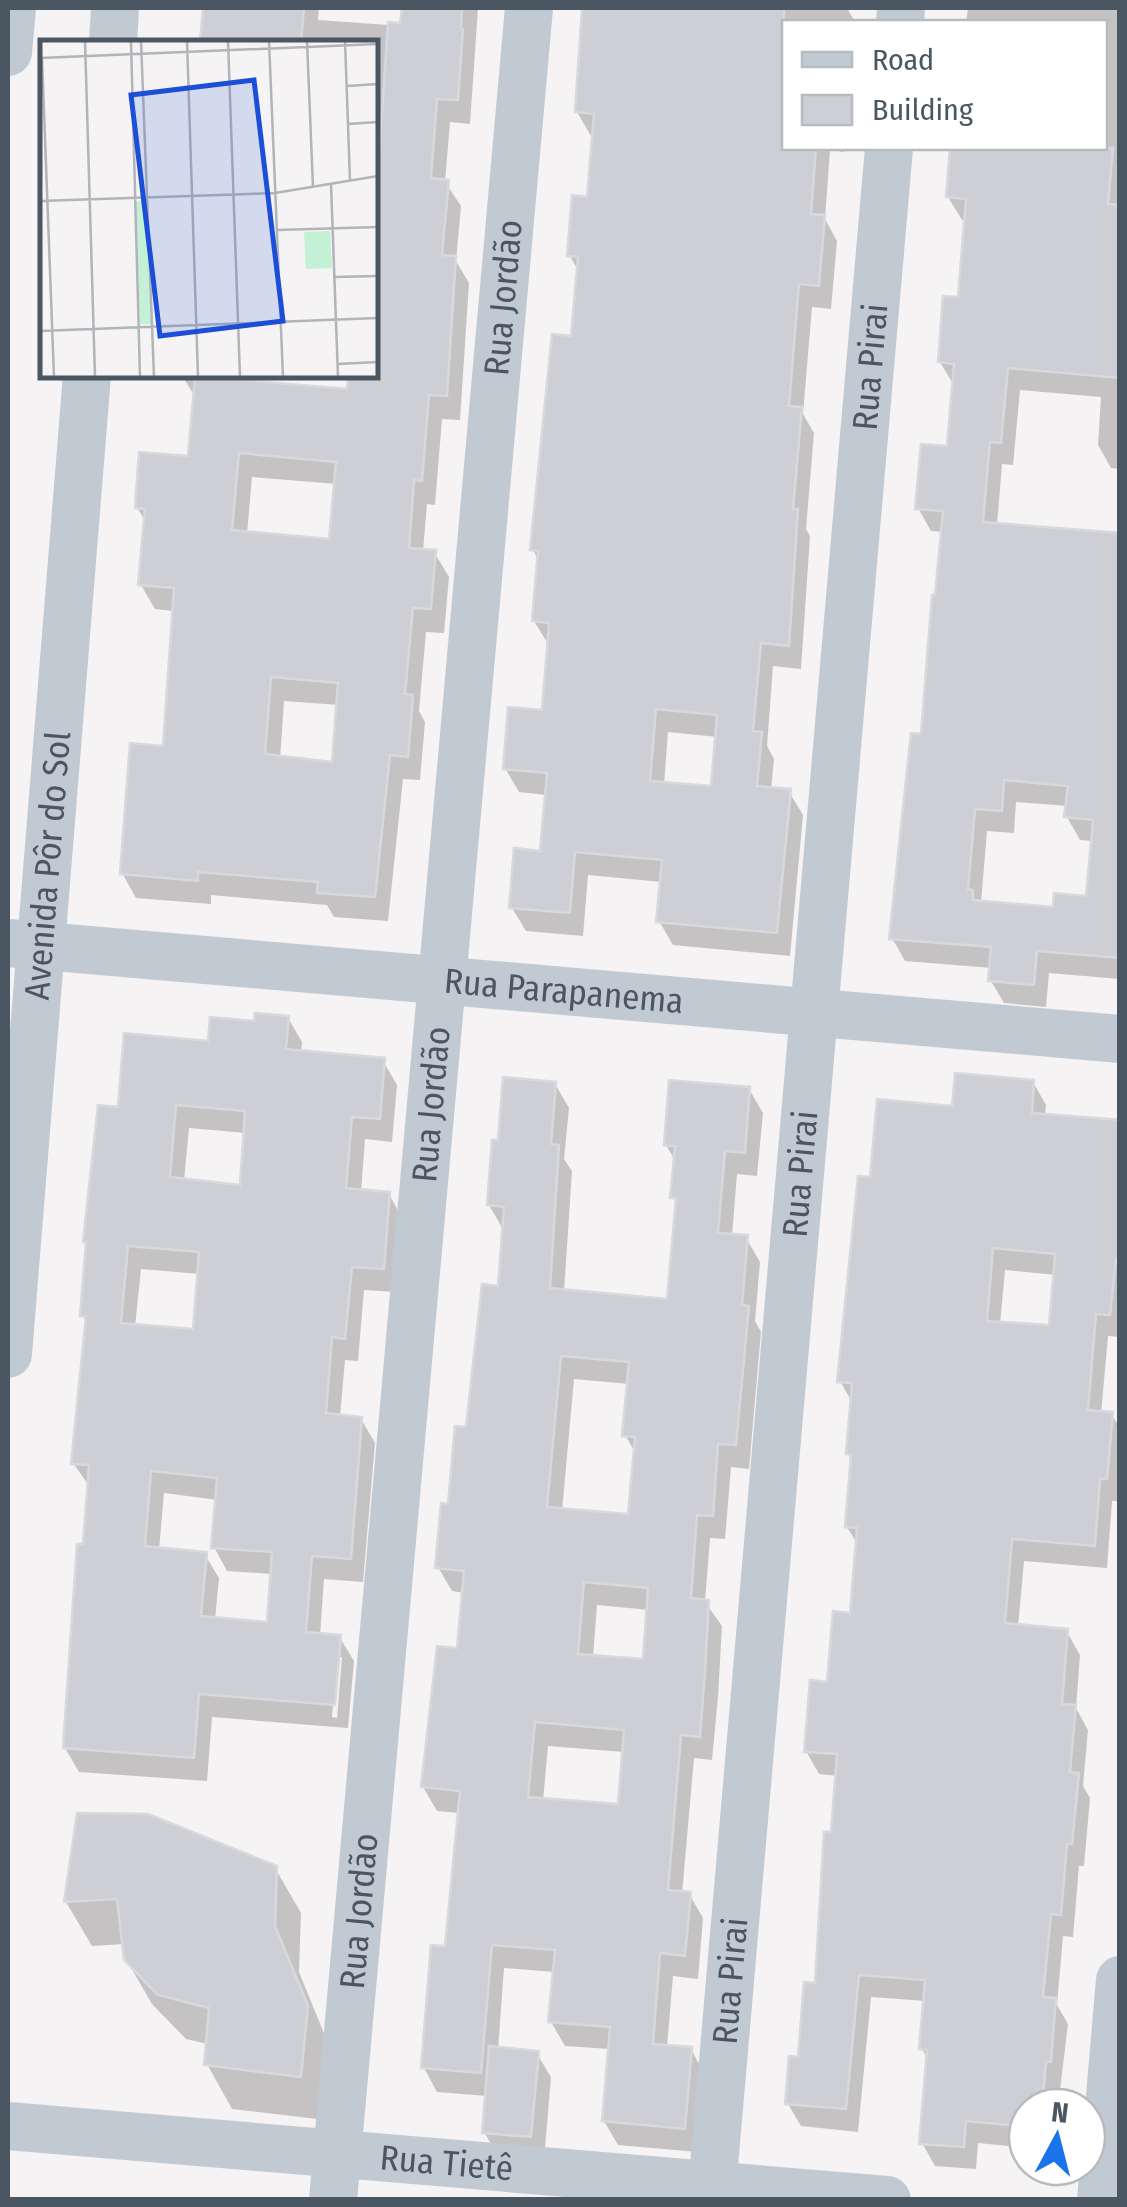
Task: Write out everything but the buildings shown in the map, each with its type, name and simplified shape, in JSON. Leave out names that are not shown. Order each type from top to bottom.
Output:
[{"type":"street","points":[[8,52],[12,8]]},
{"type":"street","points":[[113,40],[116,8]]},
{"type":"street","name":"Rua Jordão","points":[[332,2200],[530,8]]},
{"type":"street","name":"Rua Pirai","points":[[712,2192],[889,150]]},
{"type":"street","name":"Avenida Pôr do Sol","points":[[8,1354],[25,944],[87,378]]},
{"type":"street","name":"Rua Parapanema","points":[[25,944],[1120,1039]]},
{"type":"street","points":[[1102,2200],[1120,1980]]},
{"type":"street","name":"Rua Tietê","points":[[8,2126],[337,2153],[712,2192],[887,2200]]}]
